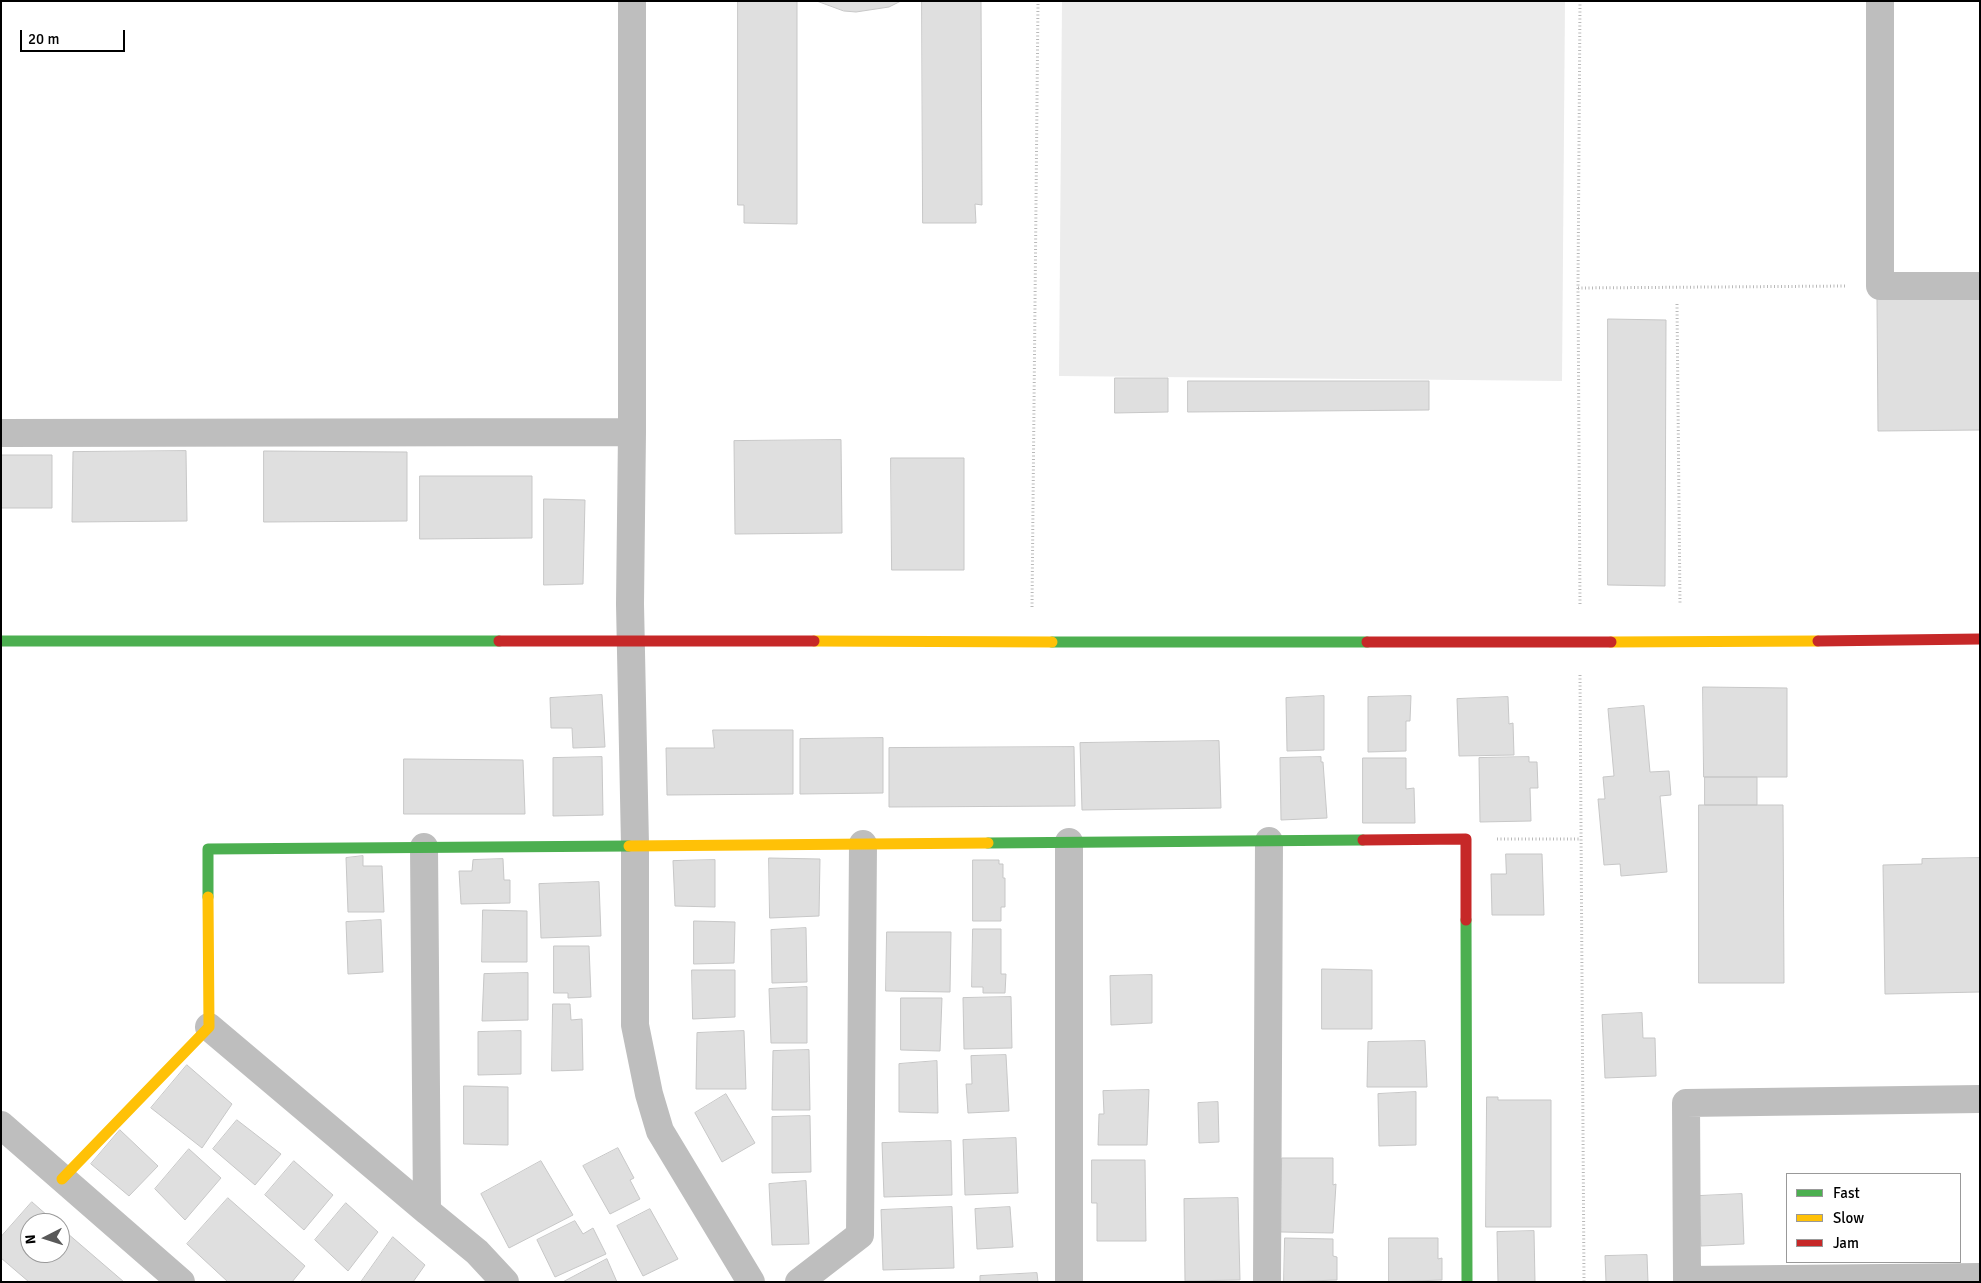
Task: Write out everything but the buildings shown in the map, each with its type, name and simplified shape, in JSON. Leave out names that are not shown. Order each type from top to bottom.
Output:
[{"type":"street","points":[[632,1],[631,641],[635,1025],[649,1094],[660,1131],[751,1282]]},
{"type":"street","points":[[1880,1],[1880,286],[1980,286]]},
{"type":"street","points":[[1,433],[632,432]]},
{"type":"street","points":[[1,641],[1752,642],[1980,639]]},
{"type":"street","points":[[62,1179],[209,1027],[208,849],[1466,839],[1468,1282]]},
{"type":"street","points":[[1267,1282],[1269,841]]},
{"type":"street","points":[[1069,842],[1069,1282]]},
{"type":"street","points":[[799,1282],[860,1235],[863,844]]},
{"type":"street","points":[[424,847],[427,1211]]},
{"type":"street","points":[[209,1027],[478,1252],[505,1282]]},
{"type":"street","points":[[1980,1099],[1686,1103],[1687,1280],[1846,1280],[1980,1277]]},
{"type":"street","points":[[1,1125],[181,1282]]},
{"type":"path","points":[[1032,607],[1038,1]]},
{"type":"path","points":[[1580,1],[1578,288],[1580,604]]},
{"type":"path","points":[[1578,288],[1880,286]]},
{"type":"path","points":[[1677,304],[1680,604]]},
{"type":"path","points":[[1580,674],[1584,1282]]},
{"type":"path","points":[[1466,839],[1581,839]]},
{"type":"shaded area","points":[[1062,1],[1565,1],[1562,381],[1059,376]]},
{"type":"traffic: fast","points":[[1,641],[499,641]]},
{"type":"traffic: fast","points":[[1052,642],[1367,642]]},
{"type":"traffic: fast","points":[[988,843],[1363,840]]},
{"type":"traffic: fast","points":[[208,897],[208,849],[629,846]]},
{"type":"traffic: fast","points":[[1466,920],[1467,1282]]},
{"type":"traffic: slow","points":[[814,641],[1052,642]]},
{"type":"traffic: slow","points":[[1611,642],[1818,641]]},
{"type":"traffic: slow","points":[[629,846],[988,843]]},
{"type":"traffic: slow","points":[[62,1179],[209,1027],[208,897]]},
{"type":"traffic: jam","points":[[1818,641],[1980,639]]},
{"type":"traffic: jam","points":[[499,641],[814,641]]},
{"type":"traffic: jam","points":[[1367,642],[1611,642]]},
{"type":"traffic: jam","points":[[1363,840],[1466,839],[1466,920]]}]
